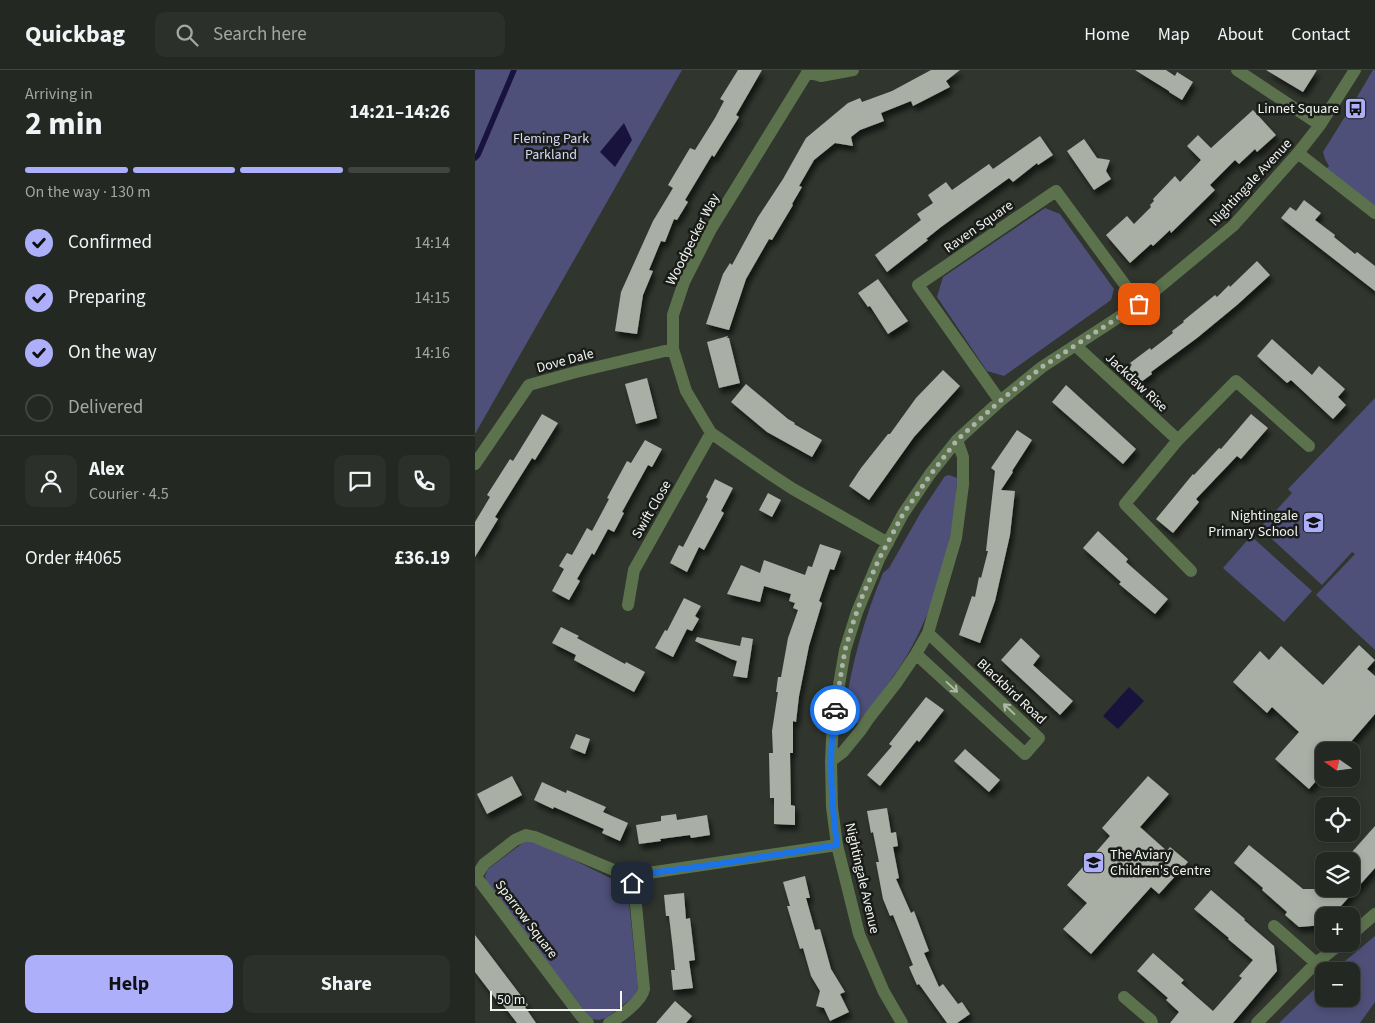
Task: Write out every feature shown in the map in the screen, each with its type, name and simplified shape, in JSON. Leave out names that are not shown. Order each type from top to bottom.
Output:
[{"type":"street","name":"Woodpecker Way","points":[[853,70],[821,76],[808,71],[711,229],[684,282],[673,315],[673,349],[685,390],[711,433],[785,484],[888,542]]},
{"type":"street","points":[[1237,70],[1320,125]]},
{"type":"street","name":"Nightingale Avenue","points":[[902,1023],[884,992],[859,934],[837,845],[832,807],[831,761],[833,720],[845,650],[862,597],[888,542],[903,514],[957,440],[1000,401],[1042,367],[1139,304],[1233,226],[1298,154],[1320,125],[1355,70]]},
{"type":"street","points":[[1298,154],[1375,213]]},
{"type":"street","name":"Raven Square","points":[[1000,401],[918,285],[1056,191],[1139,304]]},
{"type":"street","name":"Jackdaw Rise","points":[[1076,346],[1178,440]]},
{"type":"street","name":"Dove Dale","points":[[475,464],[529,385],[673,349]]},
{"type":"street","points":[[1191,571],[1125,504],[1178,440],[1236,381],[1309,446]]},
{"type":"street","name":"Swift Close","points":[[628,605],[633,570],[711,433]]},
{"type":"street","points":[[831,761],[843,752],[861,730],[916,654],[928,633],[956,538],[963,485],[963,457],[957,440]]},
{"type":"street","name":"Blackbird Road","points":[[916,654],[1025,754],[1039,738],[928,633]]},
{"type":"street","name":"Sparrow Square","points":[[588,1023],[484,888],[477,875],[485,864],[515,840],[526,835],[535,837],[628,876]]},
{"type":"street","points":[[609,1023],[634,1004],[644,989],[636,905],[632,883],[628,876],[837,845]]},
{"type":"street","points":[[1360,927],[1375,914]]},
{"type":"street","points":[[1274,926],[1315,962]]},
{"type":"street","points":[[1317,962],[1330,952]]},
{"type":"street","points":[[1257,1023],[1315,964]]},
{"type":"street","points":[[1124,997],[1151,1020],[1152,1023]]},
{"type":"green space","name":"Fleming Park Parkland","points":[[475,70],[682,70],[475,434]]},
{"type":"green space","points":[[1373,70],[1375,70],[1375,206],[1326,169],[1329,166],[1323,152],[1346,115],[1350,117],[1358,104],[1354,102]]},
{"type":"green space","points":[[1045,208],[1060,214],[1114,289],[1111,300],[1004,376],[987,371],[937,297],[943,277]]},
{"type":"green space","points":[[1375,398],[1375,650],[1316,595],[1355,554],[1352,552],[1322,585],[1260,528],[1292,493],[1288,489]]},
{"type":"green space","points":[[949,475],[957,478],[956,498],[947,553],[931,605],[909,652],[878,697],[858,723],[847,723],[844,715],[854,660],[864,625],[883,573],[889,568],[921,512],[945,476]]},
{"type":"green space","points":[[1251,536],[1312,591],[1284,622],[1223,568]]},
{"type":"green space","points":[[532,841],[614,880],[629,902],[638,988],[635,996],[606,1018],[599,1020],[591,1019],[487,884],[485,876],[488,869],[524,842]]},
{"type":"green space","points":[[1375,936],[1375,1002],[1360,1023],[1279,1023],[1315,989],[1315,1007],[1360,1007],[1360,962],[1344,962],[1356,952],[1360,952],[1360,948]]},
{"type":"shaded area","points":[[624,123],[632,140],[615,167],[600,152]]},
{"type":"shaded area","points":[[1129,687],[1144,701],[1118,729],[1103,716]]},
{"type":"building","points":[[738,70],[762,70],[736,115],[739,117],[714,157],[712,155],[685,200],[688,202],[677,220],[674,219],[665,242],[661,241],[649,270],[653,271],[643,295],[637,334],[615,331],[621,292],[653,221],[673,188],[668,185],[690,148],[695,150],[715,118],[724,101],[720,99]]},
{"type":"building","points":[[931,70],[960,70],[946,81],[950,87],[913,106],[911,101],[881,113],[884,121],[860,130],[851,137],[853,146],[835,143],[814,160],[799,186],[802,187],[793,205],[772,240],[769,239],[746,279],[729,330],[706,324],[723,274],[730,263],[732,265],[758,217],[783,179],[806,138],[848,103],[860,98],[862,102],[892,91]]},
{"type":"building","points":[[1135,70],[1166,70],[1175,76],[1177,72],[1193,82],[1182,100]]},
{"type":"building","points":[[1266,70],[1317,70],[1303,92]]},
{"type":"building","points":[[1253,110],[1276,135],[1257,152],[1255,149],[1239,164],[1235,160],[1210,185],[1215,190],[1171,233],[1170,230],[1153,246],[1151,244],[1130,263],[1106,235],[1127,216],[1134,224],[1151,207],[1153,199],[1175,176],[1180,182],[1201,160],[1187,146],[1198,135],[1211,148]]},
{"type":"building","points":[[1040,136],[1053,155],[1038,165],[1037,163],[1013,182],[1009,178],[941,227],[926,239],[928,240],[887,272],[875,255],[921,220],[917,214],[933,203],[928,195],[946,182],[952,190],[989,164],[993,169]]},
{"type":"building","points":[[1084,139],[1097,158],[1110,160],[1106,171],[1111,179],[1094,190],[1067,151]]},
{"type":"building","points":[[1304,200],[1321,213],[1315,220],[1335,235],[1334,237],[1355,254],[1357,252],[1375,266],[1375,291],[1281,218],[1290,207],[1296,211]]},
{"type":"building","points":[[1257,261],[1270,275],[1197,338],[1151,372],[1152,374],[1141,382],[1138,377],[1133,381],[1125,370],[1132,365],[1130,363],[1173,333],[1172,331],[1183,321],[1215,295],[1217,297],[1229,285],[1230,287]]},
{"type":"building","points":[[878,279],[908,321],[888,334],[870,306],[868,307],[858,293]]},
{"type":"building","points":[[728,336],[740,383],[719,388],[707,342]]},
{"type":"building","points":[[1272,339],[1312,375],[1319,366],[1345,389],[1338,397],[1346,405],[1333,419],[1291,380],[1287,383],[1257,356]]},
{"type":"building","points":[[943,370],[960,386],[914,437],[869,500],[849,486],[916,398]]},
{"type":"building","points":[[647,378],[657,418],[636,424],[625,384]]},
{"type":"building","points":[[746,384],[794,424],[822,440],[812,457],[767,432],[731,402]]},
{"type":"building","points":[[1066,385],[1136,449],[1123,464],[1052,402]]},
{"type":"building","points":[[542,414],[558,423],[535,460],[532,458],[495,517],[498,519],[475,557],[475,522],[490,497],[487,495],[510,459],[513,461]]},
{"type":"building","points":[[1251,414],[1268,428],[1241,459],[1237,456],[1196,499],[1199,502],[1173,533],[1156,519],[1193,474],[1219,448],[1221,449]]},
{"type":"building","points":[[1017,430],[1032,440],[1001,490],[1015,491],[1010,535],[995,601],[980,643],[959,635],[972,596],[975,597],[979,577],[981,578],[988,551],[986,551],[995,471],[991,468]]},
{"type":"building","points":[[645,440],[662,449],[652,467],[648,465],[622,512],[624,513],[614,532],[608,529],[594,555],[592,553],[577,579],[580,581],[569,600],[552,591],[564,569],[559,566],[567,553],[572,555],[587,528],[592,531],[627,461],[631,463]]},
{"type":"building","points":[[715,479],[733,488],[721,511],[724,513],[704,550],[699,547],[687,572],[670,563],[679,545],[683,547],[708,499],[706,497]]},
{"type":"building","points":[[768,493],[781,500],[772,517],[759,510]]},
{"type":"building","points":[[1098,531],[1128,559],[1126,562],[1168,599],[1155,614],[1119,584],[1121,582],[1083,548]]},
{"type":"building","points":[[820,544],[841,551],[834,570],[830,569],[819,601],[822,603],[809,646],[796,722],[793,721],[793,753],[790,753],[791,805],[795,806],[795,825],[774,824],[774,798],[770,798],[769,753],[773,753],[772,731],[778,692],[776,692],[778,677],[781,677],[788,638],[798,610],[793,608],[795,603],[789,601],[791,594],[764,586],[760,602],[727,594],[741,565],[760,573],[764,560],[805,575],[808,566],[812,567]]},
{"type":"building","points":[[684,598],[701,606],[695,616],[699,619],[692,631],[687,629],[673,657],[655,648],[665,630],[667,631]]},
{"type":"building","points":[[561,627],[579,636],[577,638],[625,664],[626,662],[645,672],[634,692],[574,660],[576,655],[552,643]]},
{"type":"building","points":[[697,637],[740,646],[742,637],[753,639],[747,678],[733,676],[737,661],[695,641]]},
{"type":"building","points":[[1021,638],[1040,656],[1033,665],[1073,701],[1060,715],[1001,660]]},
{"type":"building","points":[[1359,645],[1375,660],[1367,669],[1375,676],[1375,714],[1351,742],[1315,742],[1315,782],[1309,789],[1275,759],[1299,732],[1272,707],[1267,713],[1233,682],[1260,651],[1269,660],[1281,646],[1323,685]]},
{"type":"building","points":[[926,697],[944,710],[880,786],[867,775],[892,746],[889,744]]},
{"type":"building","points":[[576,734],[590,739],[585,754],[570,748]]},
{"type":"building","points":[[965,749],[1000,780],[989,792],[954,761]]},
{"type":"building","points":[[512,776],[522,795],[487,814],[477,794]]},
{"type":"building","points":[[1148,776],[1169,794],[1140,827],[1167,851],[1170,847],[1188,862],[1159,894],[1151,887],[1091,954],[1063,929],[1087,903],[1067,885],[1110,836],[1102,828]]},
{"type":"building","points":[[542,782],[566,793],[567,790],[606,807],[603,812],[628,823],[620,841],[602,833],[604,829],[534,800]]},
{"type":"building","points":[[887,808],[891,833],[896,832],[898,846],[893,847],[899,878],[896,879],[911,913],[914,911],[929,951],[924,953],[939,987],[943,984],[958,1004],[962,1002],[970,1014],[957,1023],[947,1023],[919,984],[917,985],[909,967],[913,965],[893,915],[890,916],[883,899],[876,862],[879,862],[867,811]]},
{"type":"building","points":[[676,814],[677,820],[707,815],[710,835],[691,838],[690,835],[639,844],[636,825],[661,821],[661,816]]},
{"type":"building","points":[[1375,826],[1375,868],[1360,885],[1360,852],[1352,852]]},
{"type":"building","points":[[1249,845],[1303,889],[1315,889],[1315,897],[1349,897],[1340,907],[1315,907],[1315,926],[1299,927],[1285,915],[1287,912],[1262,890],[1263,888],[1234,863]]},
{"type":"building","points":[[805,876],[810,898],[806,898],[815,930],[820,929],[831,969],[845,992],[840,994],[849,1012],[830,1021],[824,1008],[816,1006],[820,991],[811,976],[803,948],[800,949],[787,906],[790,906],[783,882]]},
{"type":"building","points":[[1211,890],[1274,946],[1277,971],[1233,1023],[1170,1023],[1179,1012],[1166,1000],[1168,998],[1137,971],[1153,953],[1184,980],[1181,983],[1213,1011],[1242,978],[1239,976],[1253,960],[1194,909]]},
{"type":"building","points":[[684,893],[686,919],[690,918],[695,960],[689,961],[693,988],[673,990],[671,970],[675,970],[669,916],[666,916],[664,895]]},
{"type":"building","points":[[475,935],[528,1005],[525,1007],[536,1023],[517,1023],[475,972]]},
{"type":"building","points":[[675,1001],[692,1016],[686,1023],[656,1023]]},
{"type":"waterway","points":[[475,158],[478,155],[514,70]]},
{"type":"way so far","points":[[835,710],[845,650],[862,597],[879,559],[903,514],[931,474],[957,440],[1000,401],[1042,367],[1139,304]]},
{"type":"place","name":"Linnet Square","points":[[1355,108]]},
{"type":"place","name":"Nightingale Primary School","points":[[1314,523]]},
{"type":"place","name":"The Aviary Children's Centre","points":[[1094,862]]},
{"type":"route","points":[[632,883],[628,876],[837,845],[832,807],[831,761],[835,710]]}]
